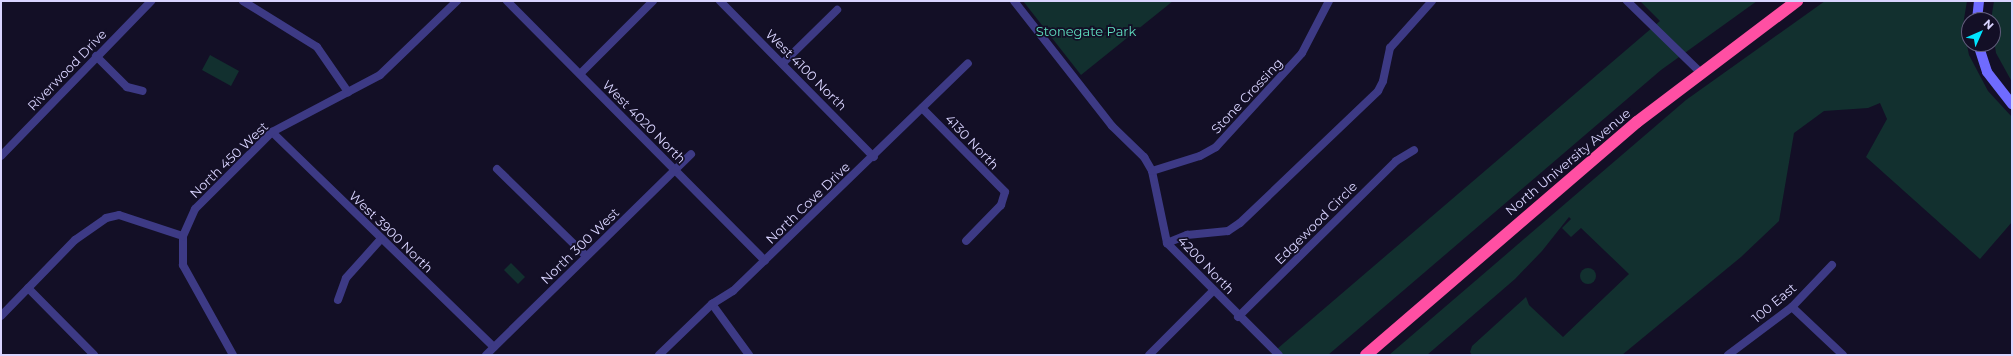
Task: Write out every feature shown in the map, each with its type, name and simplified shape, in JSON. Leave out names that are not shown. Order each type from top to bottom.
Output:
[{"type":"highway","name":"North University Avenue","points":[[1366,355],[1599,154],[1700,72],[1796,1]]},
{"type":"main road","points":[[1978,12],[1979,1]]},
{"type":"main road","points":[[1981,52],[1987,72],[2012,104]]},
{"type":"street","name":"Riverwood Drive","points":[[1,156],[96,56],[151,1]]},
{"type":"street","points":[[243,1],[317,47],[348,92]]},
{"type":"street","name":"North 450 West","points":[[183,236],[195,209],[272,132],[348,92],[394,65],[457,1]]},
{"type":"street","name":"West 4020 North","points":[[506,1],[765,260]]},
{"type":"street","points":[[580,74],[653,1]]},
{"type":"street","name":"West 4100 North","points":[[720,1],[874,157]]},
{"type":"street","points":[[1014,1],[1112,126],[1144,157],[1152,171]]},
{"type":"street","name":"Stone Crossing","points":[[1152,171],[1200,156],[1216,147],[1302,53],[1329,1]]},
{"type":"street","points":[[1627,1],[1700,72]]},
{"type":"street","points":[[1167,243],[1187,235],[1228,231],[1240,223],[1378,90],[1384,80],[1390,48],[1430,2]]},
{"type":"street","points":[[782,63],[837,10]]},
{"type":"street","points":[[96,56],[127,87],[143,91]]},
{"type":"street","name":"North Cove Drive","points":[[659,355],[712,304],[733,291],[874,157],[968,63]]},
{"type":"street","name":"4130 North","points":[[922,108],[1005,192],[1001,205],[966,241]]},
{"type":"street","name":"West 3900 North","points":[[272,132],[494,347]]},
{"type":"street","name":"Edgewood Circle","points":[[1238,317],[1396,161],[1414,150]]},
{"type":"street","name":"North 300 West","points":[[486,355],[691,154]]},
{"type":"street","points":[[497,169],[586,256]]},
{"type":"street","name":"4200 North","points":[[1152,171],[1167,243],[1238,317],[1279,355]]},
{"type":"street","points":[[1,316],[74,240],[106,218],[119,215],[183,236],[181,253],[186,273],[233,355]]},
{"type":"street","points":[[338,300],[346,278],[381,239]]},
{"type":"street","name":"100 East","points":[[1728,355],[1792,307],[1832,265]]},
{"type":"street","points":[[28,288],[94,355]]},
{"type":"street","points":[[1149,355],[1213,291]]},
{"type":"street","points":[[712,304],[749,355]]},
{"type":"street","points":[[1792,307],[1843,355]]},
{"type":"green space","name":"Stonegate Park","points":[[1023,1],[1173,1],[1081,75]]},
{"type":"green space","points":[[1640,1],[1757,1],[1661,70],[1328,355],[1270,355],[1660,21]]},
{"type":"green space","points":[[1825,1],[1967,1],[1965,12],[1961,12],[1961,52],[1968,52],[1988,91],[2012,117],[2012,222],[1980,259],[1866,157],[1887,119],[1880,103],[1868,108],[1824,111],[1794,133],[1779,221],[1741,257],[1622,355],[1472,355],[1470,352],[1472,346],[1526,297],[1529,305],[1563,337],[1629,274],[1581,228],[1571,237],[1562,228],[1571,219],[1569,217],[1542,251],[1515,279],[1427,355],[1389,355],[1686,100]]},
{"type":"green space","points":[[1994,1],[2012,1],[2012,82],[1996,53],[2001,52],[2001,12],[1992,12]]},
{"type":"green space","points":[[210,55],[239,71],[231,86],[202,70]]},
{"type":"green space","points":[[511,263],[525,277],[518,284],[504,270]]},
{"type":"green space","points":[[1588,268],[1595,273],[1596,276],[1591,283],[1588,284],[1581,279],[1580,276],[1585,269]]}]
